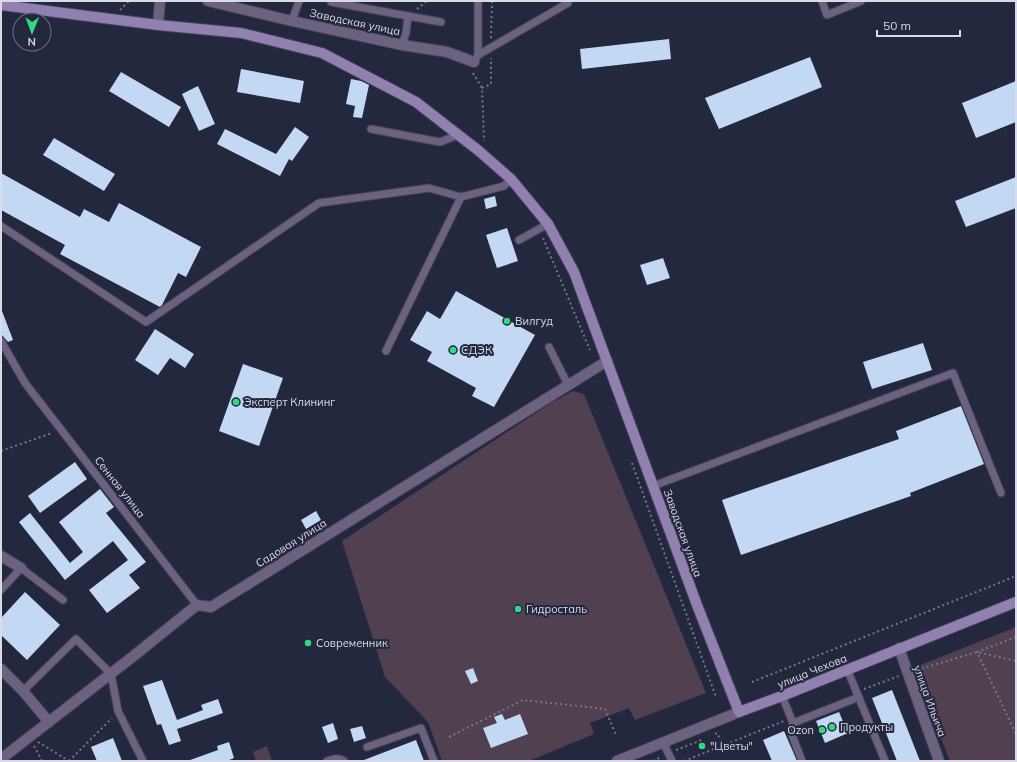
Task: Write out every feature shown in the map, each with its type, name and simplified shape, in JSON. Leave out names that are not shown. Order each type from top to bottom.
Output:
[{"type":"main road","name":"Заводская улица","points":[[1,5],[158,25],[241,33],[322,53],[416,102],[479,151],[511,180],[548,224],[574,272],[697,605],[739,712]]},
{"type":"main road","name":"улица Чехова","points":[[739,712],[1016,602]]},
{"type":"street","points":[[158,25],[160,1]]},
{"type":"street","name":"Заводская улица","points":[[208,1],[402,45],[447,52],[472,58]]},
{"type":"street","name":"Садовая улица","points":[[197,605],[211,607],[564,390],[597,366],[607,361]]},
{"type":"street","points":[[1,556],[21,568]]},
{"type":"street","points":[[1,759],[197,605]]},
{"type":"street","name":"улица Ильича","points":[[899,648],[939,761]]},
{"type":"street","points":[[1,669],[23,691],[49,722]]},
{"type":"street","name":"улица Чехова","points":[[617,761],[739,712]]},
{"type":"lane","points":[[292,21],[299,1]]},
{"type":"lane","points":[[472,58],[478,1]]},
{"type":"lane","points":[[822,1],[827,15],[861,1]]},
{"type":"lane","points":[[331,2],[441,22]]},
{"type":"lane","points":[[472,58],[568,3]]},
{"type":"lane","points":[[402,45],[408,16]]},
{"type":"lane","points":[[371,129],[440,142],[458,135]]},
{"type":"lane","points":[[1,226],[146,322],[319,203],[429,188],[461,197],[504,186],[511,180]]},
{"type":"lane","points":[[386,352],[461,197]]},
{"type":"lane","points":[[519,240],[548,224]]},
{"type":"lane","name":"Сенная улица","points":[[1,341],[25,383],[197,605]]},
{"type":"lane","points":[[549,347],[564,390]]},
{"type":"lane","points":[[653,486],[953,373],[1001,493]]},
{"type":"lane","points":[[1,590],[21,568],[63,600]]},
{"type":"lane","points":[[23,691],[76,639],[111,674],[118,711],[143,761]]},
{"type":"lane","points":[[848,669],[885,761]]},
{"type":"lane","points":[[782,696],[793,723],[791,732],[802,761]]},
{"type":"lane","points":[[793,723],[859,697]]},
{"type":"lane","points":[[367,747],[421,728],[434,761]]},
{"type":"lane","points":[[663,742],[672,761]]},
{"type":"lane","points":[[327,761],[335,758],[342,759],[344,761]]},
{"type":"path","points":[[120,10],[129,1]]},
{"type":"path","points":[[472,58],[482,88],[484,144]]},
{"type":"path","points":[[538,230],[597,366]]},
{"type":"path","points":[[1,451],[61,429]]},
{"type":"path","points":[[630,456],[716,697]]},
{"type":"path","points":[[752,682],[1016,576]]},
{"type":"path","points":[[1016,637],[977,652],[1016,734]]},
{"type":"path","points":[[449,737],[523,700],[605,709],[616,735]]},
{"type":"path","points":[[29,737],[69,761],[118,711]]},
{"type":"path","points":[[710,736],[717,733],[723,746]]},
{"type":"path","points":[[29,737],[42,761]]},
{"type":"path","points":[[654,761],[703,739]]},
{"type":"shaded area","name":"Гидросталь","points":[[573,391],[584,394],[706,693],[635,720],[629,708],[590,723],[594,734],[529,761],[442,761],[428,722],[385,677],[342,541],[551,403]]},
{"type":"shaded area","points":[[1016,627],[1016,761],[950,761],[913,668]]},
{"type":"shaded area","points":[[267,746],[272,761],[256,761],[253,752]]},
{"type":"building","points":[[669,39],[671,59],[582,69],[580,49]]},
{"type":"building","points":[[810,57],[822,87],[719,129],[705,98]]},
{"type":"building","points":[[241,69],[304,81],[300,103],[237,92]]},
{"type":"building","points":[[121,72],[181,107],[169,127],[109,91]]},
{"type":"building","points":[[351,79],[361,81],[369,85],[362,118],[353,117],[355,106],[346,104]]},
{"type":"building","points":[[1016,81],[1016,122],[976,138],[962,103]]},
{"type":"building","points":[[198,86],[215,124],[199,131],[182,94]]},
{"type":"building","points":[[295,127],[309,137],[292,161],[289,159],[280,176],[217,144],[225,129],[276,154]]},
{"type":"building","points":[[54,138],[115,174],[104,191],[43,155]]},
{"type":"building","points":[[1,173],[80,217],[84,209],[109,222],[119,203],[201,247],[186,277],[178,273],[160,307],[60,254],[65,245],[1,210]]},
{"type":"building","points":[[1016,177],[1016,208],[966,227],[955,201]]},
{"type":"building","points":[[495,196],[497,206],[486,209],[484,199]]},
{"type":"building","points":[[507,228],[518,261],[497,268],[486,235]]},
{"type":"building","points":[[663,258],[670,278],[647,285],[640,265]]},
{"type":"building","points":[[456,291],[535,335],[494,407],[472,396],[476,388],[427,361],[432,352],[410,340],[427,311],[440,319]]},
{"type":"building","points":[[1,311],[13,340],[8,342],[1,334]]},
{"type":"building","points":[[155,329],[194,354],[185,368],[170,358],[158,375],[135,360]]},
{"type":"building","points":[[923,343],[932,370],[872,389],[863,362]]},
{"type":"building","points":[[243,364],[283,378],[259,446],[219,431]]},
{"type":"building","points":[[961,406],[984,464],[910,493],[911,496],[741,555],[722,500],[899,439],[896,431]]},
{"type":"building","points":[[75,462],[87,479],[40,513],[28,496]]},
{"type":"building","points":[[100,489],[114,507],[106,513],[146,562],[129,575],[140,588],[107,613],[89,590],[128,560],[113,541],[65,580],[19,522],[30,513],[70,563],[83,552],[59,522]]},
{"type":"building","points":[[316,511],[321,520],[306,529],[301,520]]},
{"type":"building","points":[[25,592],[60,625],[27,660],[1,635],[1,618]]},
{"type":"building","points":[[473,668],[478,681],[471,684],[465,671]]},
{"type":"building","points":[[162,680],[177,720],[203,710],[201,705],[218,699],[223,713],[177,729],[181,741],[169,745],[161,724],[157,725],[143,686]]},
{"type":"building","points":[[892,690],[920,761],[897,761],[872,698]]},
{"type":"building","name":"Продукты","points":[[839,712],[848,733],[825,743],[816,721]]},
{"type":"building","points":[[502,714],[505,720],[520,714],[528,734],[491,748],[483,728],[497,723],[494,717]]},
{"type":"building","points":[[333,723],[338,739],[328,743],[322,727]]},
{"type":"building","points":[[362,726],[366,738],[354,742],[350,729]]},
{"type":"building","points":[[784,731],[797,761],[772,761],[763,740]]},
{"type":"building","points":[[113,738],[122,761],[97,761],[91,747]]},
{"type":"building","points":[[416,740],[424,761],[364,761],[364,760]]},
{"type":"building","points":[[229,742],[234,758],[227,761],[190,761],[218,750],[217,746]]},
{"type":"place","name":"Вилгуд","points":[[507,321]]},
{"type":"place","name":"СДЭК","points":[[453,350]]},
{"type":"place","name":"Эксперт Клининг","points":[[236,402]]},
{"type":"place","name":"Гидросталь","points":[[518,609]]},
{"type":"place","name":"Современник","points":[[308,643]]},
{"type":"place","name":"Продукты","points":[[832,727]]},
{"type":"place","name":"Ozon","points":[[822,730]]},
{"type":"place","name":"\"Цветы\"","points":[[702,746]]}]
